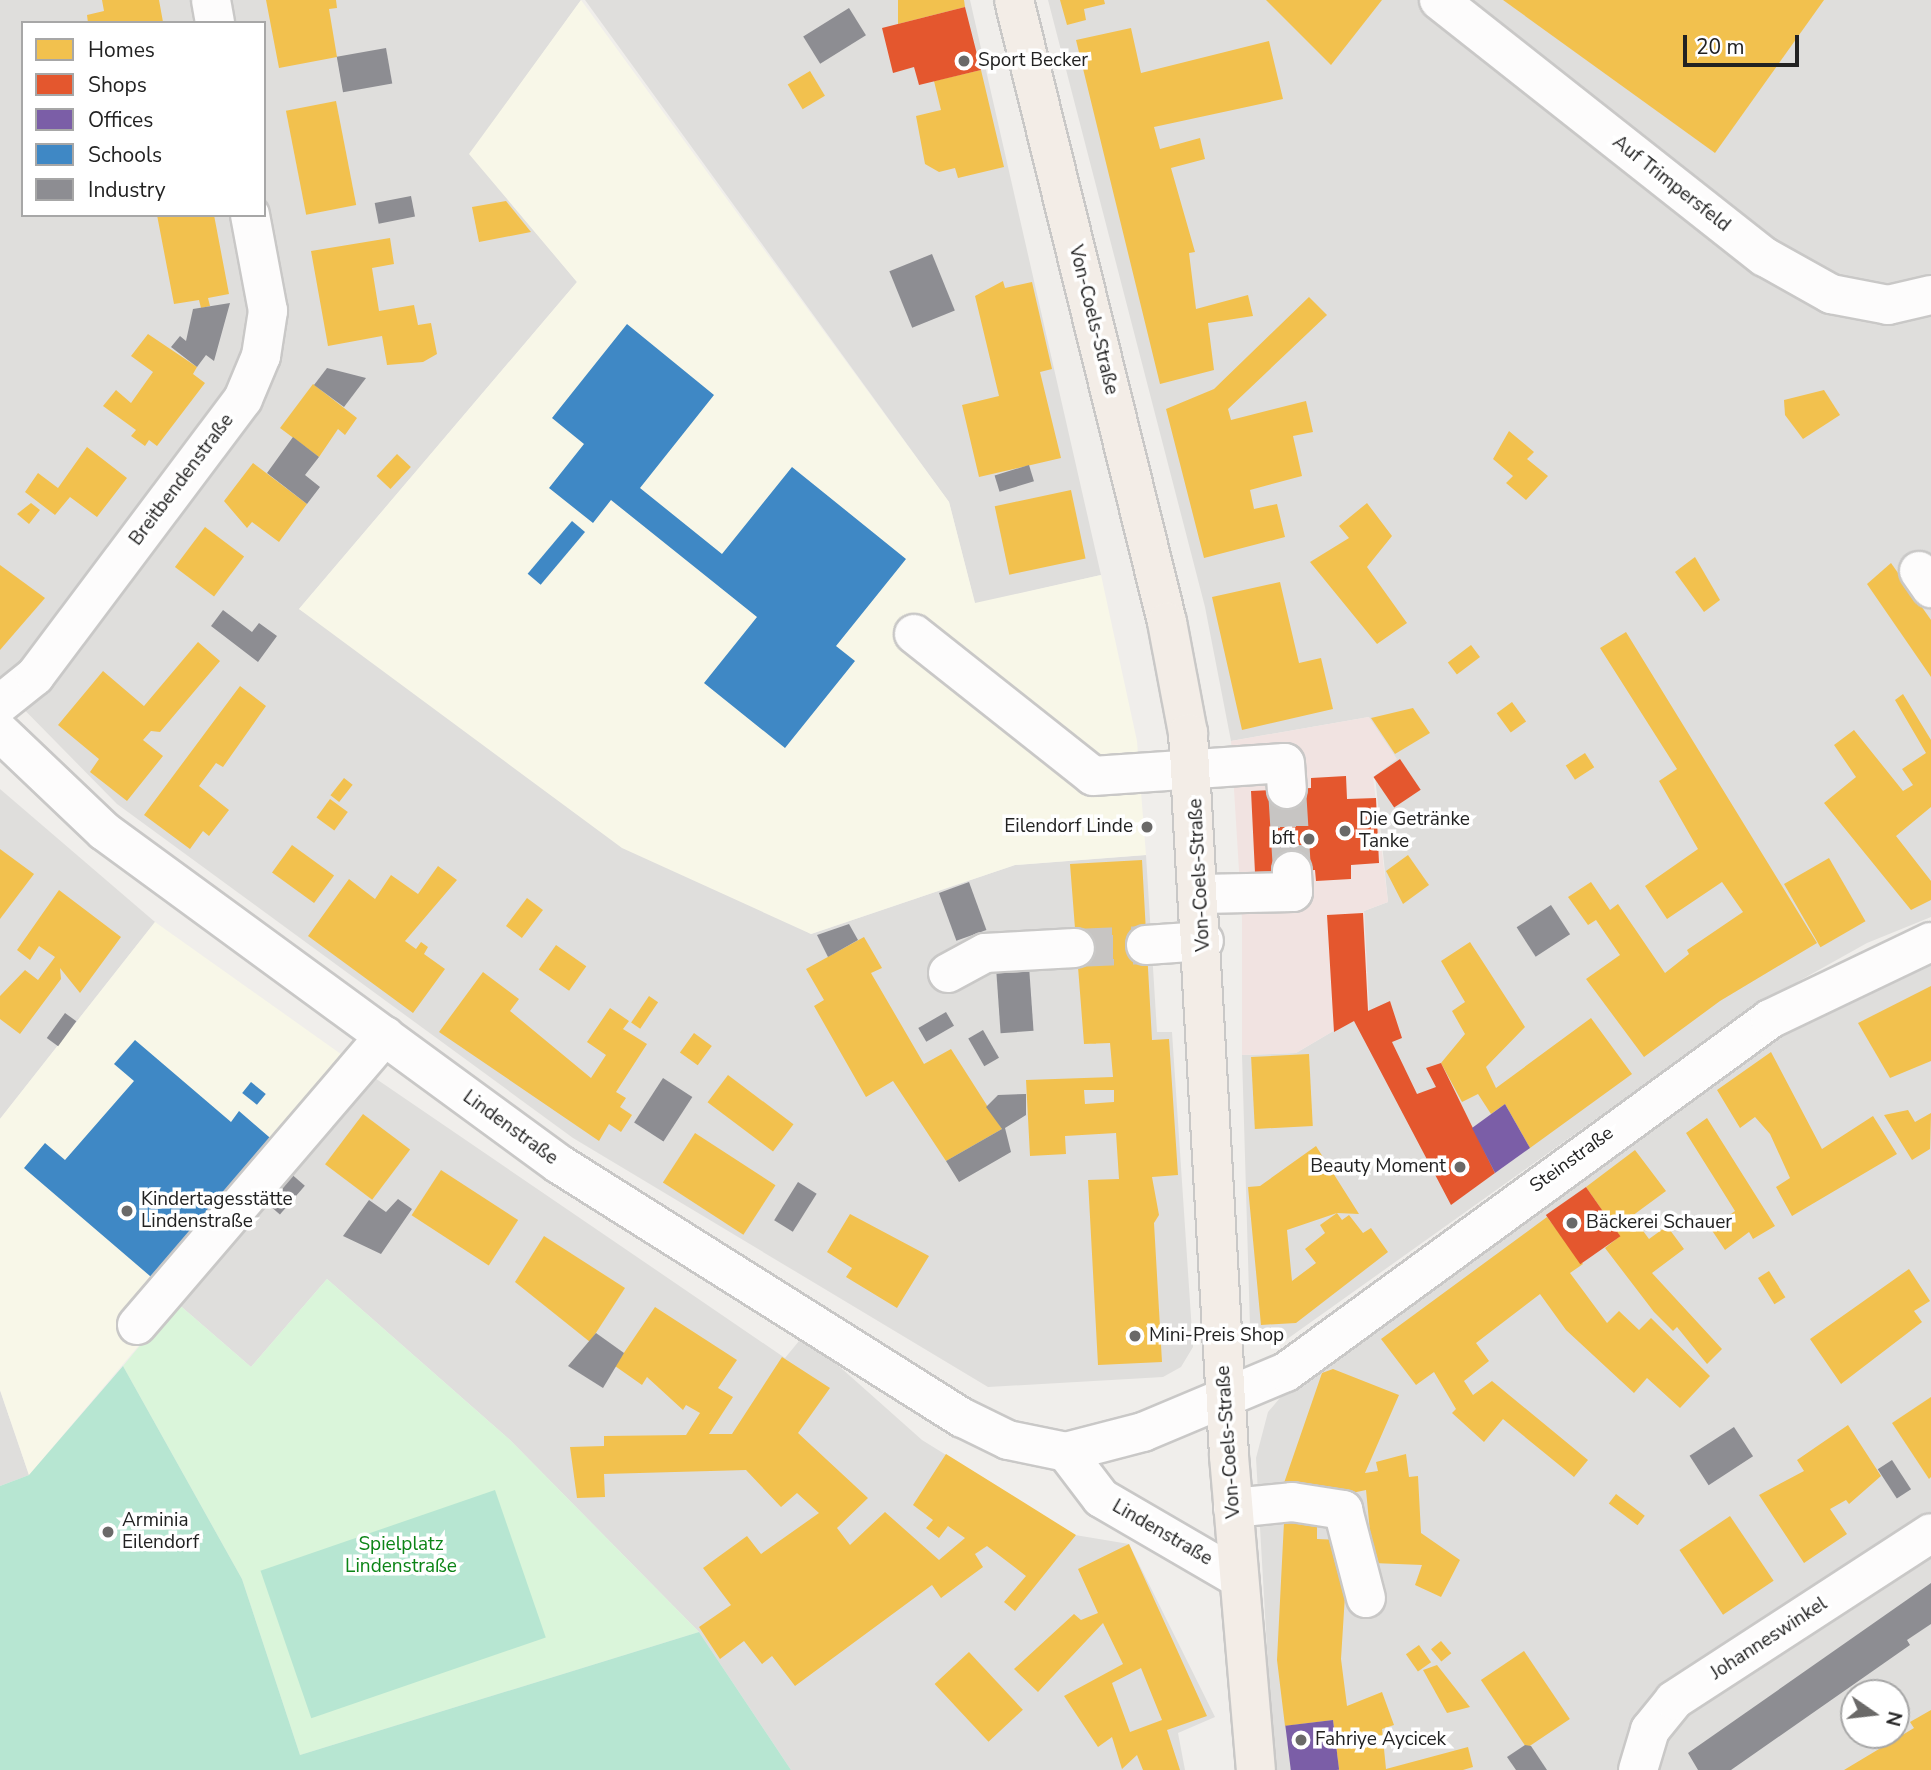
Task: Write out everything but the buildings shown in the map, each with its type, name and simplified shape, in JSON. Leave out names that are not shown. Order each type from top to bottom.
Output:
[{"type":"main road","name":"Von-Coels-Straße","points":[[1014,0],[1167,622],[1193,767],[1237,1577],[1256,1770]]},
{"type":"street","points":[[211,0],[215,21]]},
{"type":"street","name":"Auf Trimpersfeld","points":[[1439,0],[1765,257],[1831,294],[1888,305],[1931,295]]},
{"type":"street","name":"Breitbendenstraße","points":[[0,704],[35,676],[243,399],[261,356],[268,310],[250,217]]},
{"type":"street","points":[[914,634],[1093,776],[1193,767],[1285,763],[1287,789]]},
{"type":"street","name":"Lindenstraße","points":[[0,732],[104,831],[559,1164],[963,1418],[1008,1440],[1066,1451],[1143,1432],[1226,1399]]},
{"type":"street","points":[[1202,894],[1293,892],[1292,871]]},
{"type":"street","points":[[1146,945],[1204,941]]},
{"type":"street","name":"Steinstraße","points":[[1226,1399],[1286,1372],[1770,1019],[1931,942]]},
{"type":"street","points":[[948,973],[985,953],[1075,948]]},
{"type":"street","points":[[137,1325],[385,1036]]},
{"type":"street","name":"Lindenstraße","points":[[1066,1451],[1101,1498],[1237,1577]]},
{"type":"street","points":[[1233,1508],[1292,1502],[1343,1510],[1366,1598]]},
{"type":"street","name":"Johanneswinkel","points":[[1631,1768],[1650,1730],[1674,1700],[1931,1533]]},
{"type":"shaded area","points":[[0,0],[581,0],[470,154],[577,282],[299,609],[811,934],[1015,865],[1146,855],[1157,1032],[1172,1032],[1193,1347],[1181,1367],[1163,1377],[988,1387],[573,1138],[117,804],[0,685]]},
{"type":"shaded area","points":[[581,0],[949,502],[975,603],[1101,575],[1137,741],[1146,855],[1015,865],[811,934],[622,848],[299,609],[577,282],[469,154]]},
{"type":"shaded area","points":[[585,0],[970,0],[1101,575],[975,604],[949,502]]},
{"type":"shaded area","points":[[1048,0],[1931,0],[1931,917],[1867,943],[1756,1005],[1283,1342],[1262,1342],[1250,1327],[1242,1055],[1296,1053],[1369,1010],[1364,911],[1388,902],[1369,717],[1231,741],[1205,607]]},
{"type":"shaded area","name":"bft","points":[[1369,717],[1397,759],[1373,777],[1388,902],[1364,911],[1369,1010],[1296,1053],[1242,1055],[1242,919],[1231,741]]},
{"type":"shaded area","points":[[0,789],[155,922],[0,1119]]},
{"type":"shaded area","name":"Kindertagesstätte Lindenstraße","points":[[155,922],[369,1074],[29,1475],[0,1390],[0,1119]]},
{"type":"shaded area","points":[[1931,962],[1931,1770],[1274,1770],[1256,1458],[1268,1412],[1290,1386],[1777,1034]]},
{"type":"shaded area","points":[[369,1074],[785,1358],[804,1335],[922,1440],[1075,1535],[1129,1544],[1215,1717],[1178,1733],[1185,1770],[791,1770],[699,1632],[510,1440],[327,1279],[251,1367],[176,1302]]},
{"type":"shaded area","points":[[0,1390],[29,1475],[0,1486]]},
{"type":"green space","name":"Spielplatz Lindenstraße","points":[[327,1279],[510,1440],[699,1632],[300,1755],[242,1579],[123,1366],[176,1302],[251,1367]]},
{"type":"green space","name":"Arminia Eilendorf","points":[[123,1366],[242,1579],[300,1755],[699,1632],[791,1770],[0,1770],[0,1486],[29,1475]]},
{"type":"green space","points":[[495,1490],[546,1638],[311,1718],[261,1571]]},
{"type":"tunnel","points":[[1287,789],[1292,871]]},
{"type":"tunnel","points":[[1075,948],[1146,945]]},
{"type":"place","name":"Sport Becker","points":[[964,61]]},
{"type":"place","name":"Eilendorf Linde","points":[[1147,827]]},
{"type":"place","name":"Die Getränke Tanke","points":[[1345,831]]},
{"type":"place","name":"bft","points":[[1309,839]]},
{"type":"place","name":"Beauty Moment","points":[[1460,1167]]},
{"type":"place","name":"Kindertagesstätte Lindenstraße","points":[[127,1211]]},
{"type":"place","name":"Bäckerei Schauer","points":[[1572,1223]]},
{"type":"place","name":"Mini-Preis Shop","points":[[1135,1336]]},
{"type":"place","name":"Arminia Eilendorf","points":[[108,1532]]},
{"type":"place","name":"Fahriye Aycicek","points":[[1301,1740]]}]
